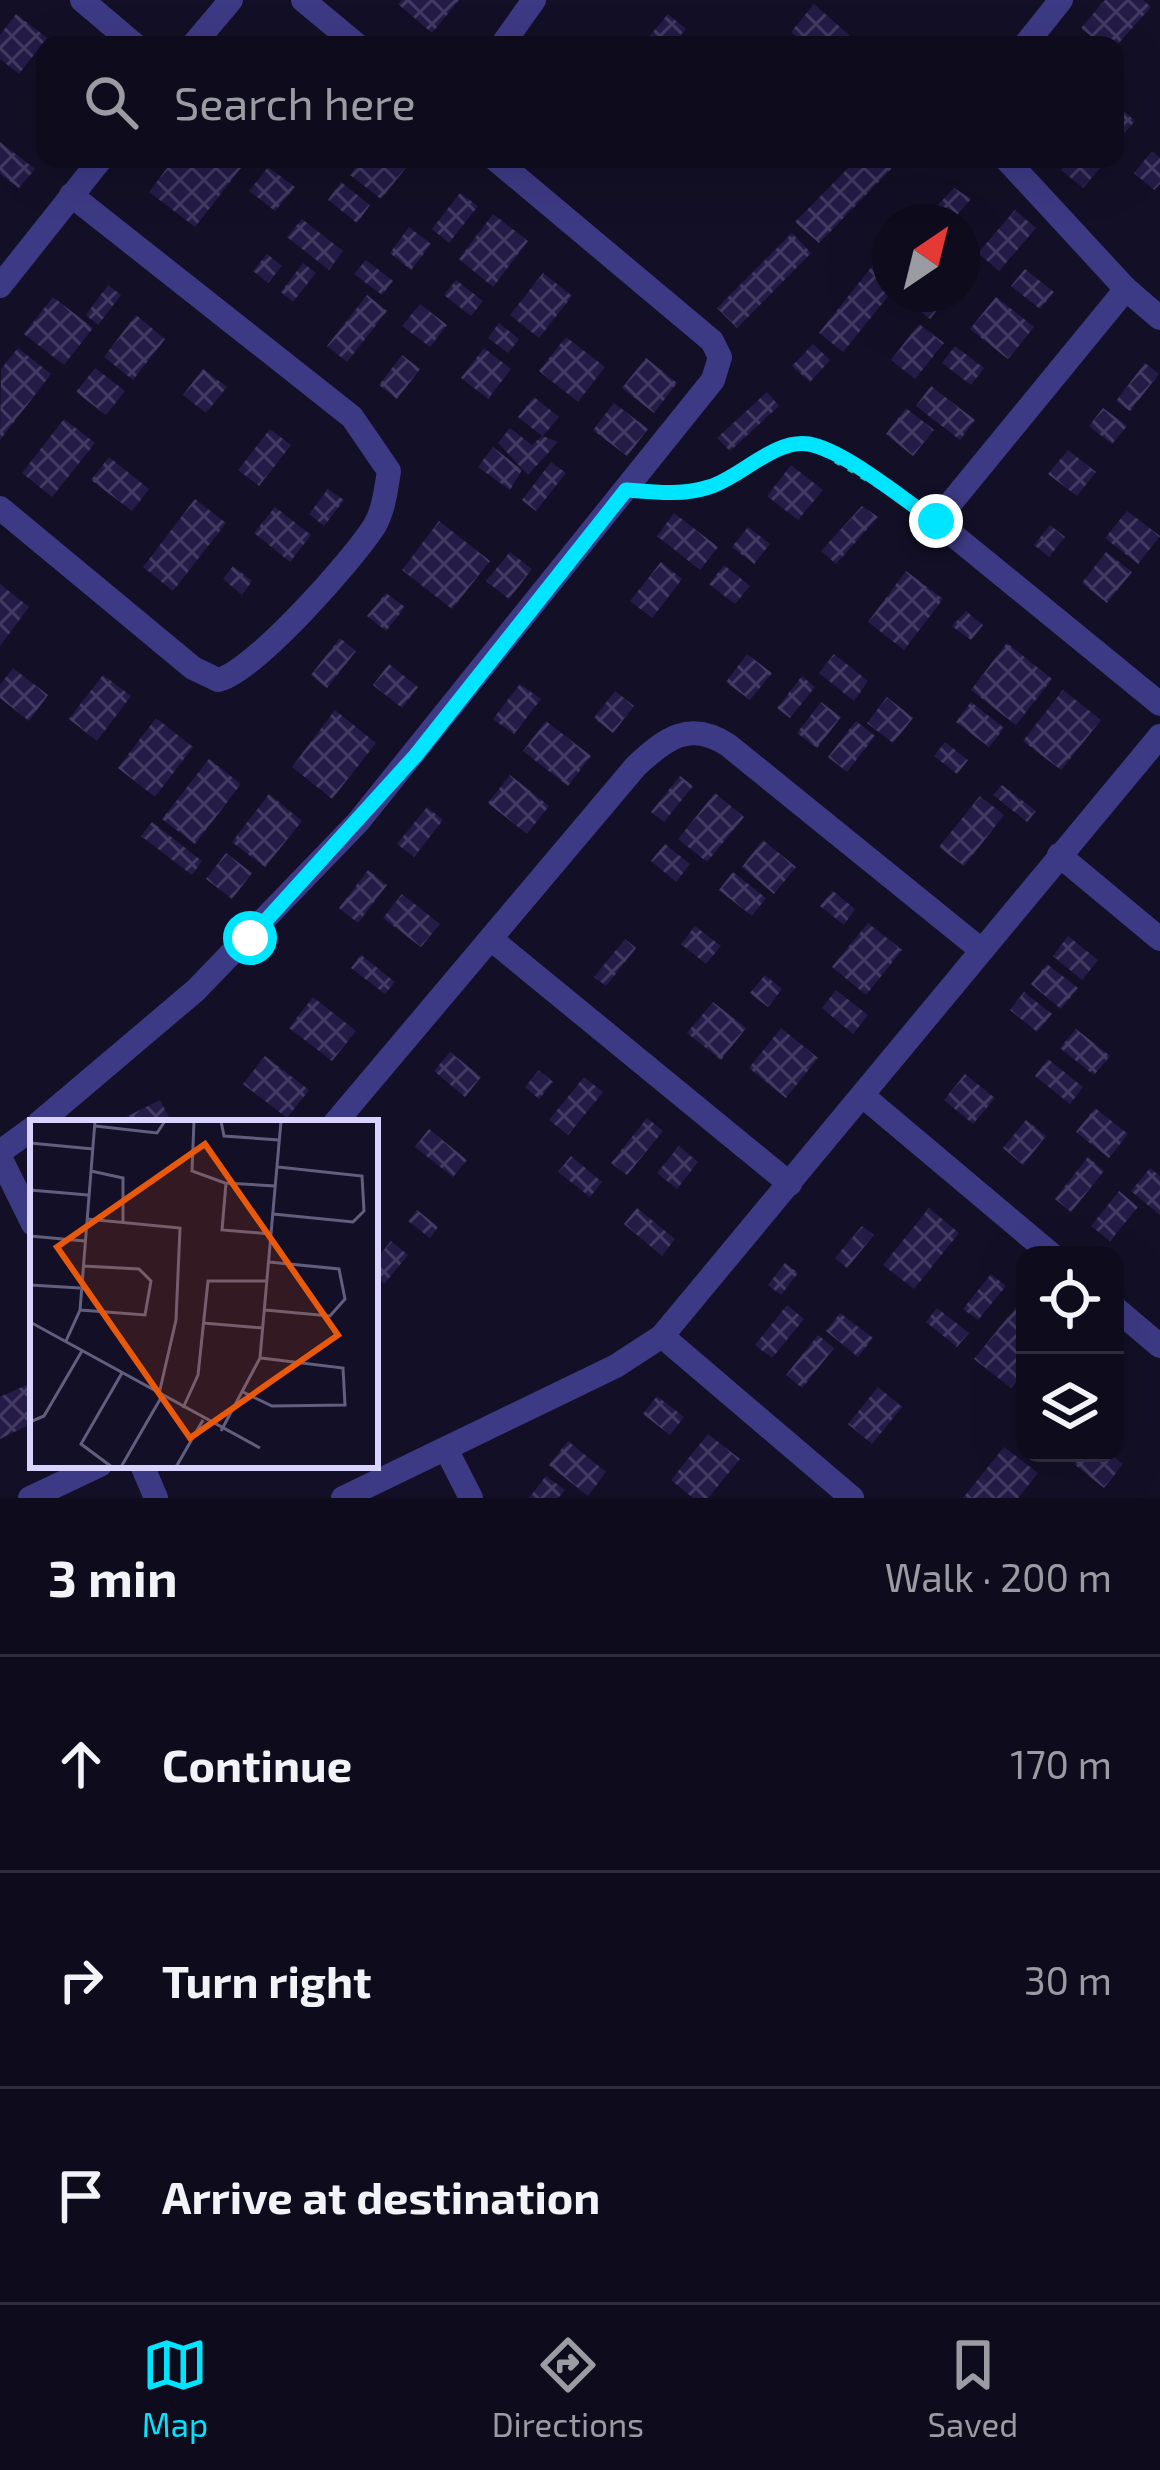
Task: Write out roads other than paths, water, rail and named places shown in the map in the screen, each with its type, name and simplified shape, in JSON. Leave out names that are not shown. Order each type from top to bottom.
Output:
[{"type":"street","points":[[82,0],[124,36]]},
{"type":"street","points":[[201,36],[231,0]]},
{"type":"street","points":[[303,0],[346,36]]},
{"type":"street","points":[[508,36],[534,0]]},
{"type":"street","points":[[1032,36],[1061,0]]},
{"type":"street","points":[[0,286],[93,168]]},
{"type":"street","points":[[43,1120],[250,938],[416,755],[713,380],[720,357],[691,320],[506,168]]},
{"type":"street","points":[[1014,168],[1126,289],[1160,318]]},
{"type":"street","points":[[0,508],[193,668],[218,680],[243,671],[276,639],[375,525],[385,499],[389,471],[352,417],[71,195]]},
{"type":"street","points":[[1126,289],[936,521],[1160,704]]},
{"type":"street","points":[[338,1120],[637,766],[662,742],[691,731],[711,734],[728,746],[980,949]]},
{"type":"street","points":[[344,1498],[616,1366],[662,1336],[1160,736]]},
{"type":"street","points":[[1059,855],[1160,940]]},
{"type":"street","points":[[491,939],[790,1184]]},
{"type":"street","points":[[863,1096],[1041,1246]]},
{"type":"street","points":[[30,1133],[2,1164],[30,1218]]},
{"type":"street","points":[[1124,1316],[1160,1346]]},
{"type":"street","points":[[662,1336],[852,1498]]},
{"type":"street","points":[[446,1448],[471,1498]]},
{"type":"street","points":[[30,1498],[94,1468]]},
{"type":"street","points":[[143,1468],[156,1498]]}]
